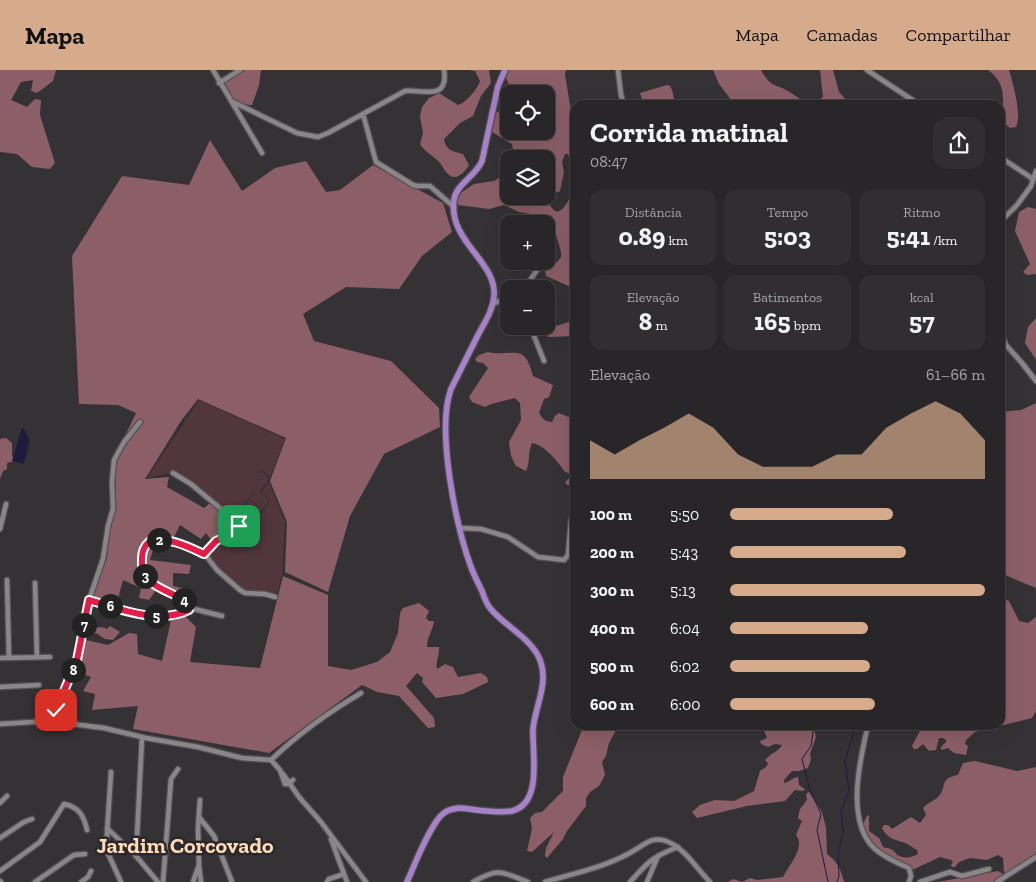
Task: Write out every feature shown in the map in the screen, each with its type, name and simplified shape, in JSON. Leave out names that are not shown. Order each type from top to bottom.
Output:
[{"type":"main road","points":[[407,882],[414,864],[435,824],[445,812],[459,808],[512,811],[526,802],[534,780],[534,729],[543,680],[541,662],[533,648],[494,612],[488,604],[471,566],[454,499],[448,457],[446,419],[447,398],[493,304],[494,288],[491,276],[463,238],[457,222],[454,200],[457,192],[480,167],[496,93],[505,70]]},
{"type":"street","points":[[213,70],[262,154]]},
{"type":"street","points":[[220,83],[240,70]]},
{"type":"street","points":[[231,101],[297,133],[318,136],[328,133],[404,91],[418,91],[427,94],[436,92],[442,87],[444,82],[444,70]]},
{"type":"street","points":[[618,70],[622,100]]},
{"type":"street","points":[[867,70],[912,100]]},
{"type":"street","points":[[363,114],[376,162],[413,185],[430,186],[454,207]]},
{"type":"street","points":[[1005,160],[1033,179]]},
{"type":"street","points":[[1005,217],[1017,205],[1030,186],[1036,171]]},
{"type":"street","points":[[493,304],[500,301]]},
{"type":"street","points":[[534,335],[544,361]]},
{"type":"street","points":[[1005,342],[1036,381]]},
{"type":"street","points":[[49,721],[73,670],[89,600],[103,559],[108,526],[113,509],[112,482],[114,460],[124,442],[140,422]]},
{"type":"street","points":[[173,473],[192,484],[238,524],[239,528],[236,532],[216,541],[204,554]]},
{"type":"street","points":[[0,529],[6,504]]},
{"type":"street","points":[[461,528],[481,529],[508,537],[521,544],[531,553],[547,559],[566,560],[570,530]]},
{"type":"street","points":[[190,608],[184,600],[146,579],[142,569],[142,554],[147,543],[153,540],[185,546],[204,554],[217,570],[240,590],[245,593],[265,594],[275,597]]},
{"type":"street","points":[[7,580],[9,658]]},
{"type":"street","points":[[35,583],[37,657]]},
{"type":"street","points":[[89,600],[159,617],[183,613],[190,608],[222,616]]},
{"type":"street","points":[[0,658],[50,657]]},
{"type":"street","points":[[0,687],[39,685]]},
{"type":"street","points":[[271,760],[310,726],[362,693]]},
{"type":"street","points":[[0,724],[49,721],[104,728],[142,738],[198,747],[242,758],[271,760],[366,882]]},
{"type":"street","points":[[867,730],[856,788],[862,830],[874,848],[893,861],[909,868],[911,876],[909,882]]},
{"type":"street","points":[[136,856],[142,738]]},
{"type":"street","points":[[163,882],[171,779],[178,769]]},
{"type":"street","points":[[110,772],[106,849],[121,882]]},
{"type":"street","points":[[0,803],[7,796]]},
{"type":"street","points":[[200,800],[199,865],[201,882]]},
{"type":"street","points":[[0,871],[40,842],[64,804],[80,811],[84,816],[87,830]]},
{"type":"street","points":[[199,817],[214,836],[232,882]]},
{"type":"street","points":[[0,838],[24,822],[32,819]]},
{"type":"street","points":[[107,828],[136,856],[158,882]]},
{"type":"street","points":[[329,833],[347,882]]},
{"type":"street","points":[[544,882],[621,858],[645,842],[654,839],[664,840],[678,847],[710,882]]},
{"type":"street","points":[[131,852],[136,846]]},
{"type":"street","points":[[630,882],[647,863],[658,855],[678,847]]},
{"type":"street","points":[[35,882],[74,855],[85,854]]},
{"type":"street","points":[[647,882],[658,855]]},
{"type":"street","points":[[997,882],[1005,880],[1036,857]]},
{"type":"street","points":[[193,882],[199,865]]},
{"type":"street","points":[[920,882],[950,872],[962,876],[989,869]]},
{"type":"street","points":[[81,882],[88,877],[91,871]]},
{"type":"street","points":[[473,882],[492,872],[503,871],[528,882]]},
{"type":"street","points":[[327,882],[329,879],[344,874]]},
{"type":"shaded area","points":[[0,70],[56,70],[53,81],[37,93],[31,91],[33,80],[21,82],[11,100],[27,107],[35,99],[41,100],[40,115],[55,163],[50,169],[32,167],[17,154],[0,152]]},
{"type":"shaded area","points":[[245,70],[261,70],[259,85],[252,105],[240,104],[233,100],[223,84]]},
{"type":"shaded area","points":[[469,70],[489,70],[491,83],[481,96],[473,116],[460,123],[444,139],[446,146],[453,151],[463,154],[469,165],[465,171],[453,177],[420,144],[423,133],[420,117],[422,107],[429,98],[439,93],[458,105],[468,98],[480,81],[475,71]]},
{"type":"shaded area","points":[[506,70],[566,70],[570,105],[570,160],[568,154],[565,154],[562,162],[564,172],[560,191],[555,193],[555,150],[513,150],[512,144],[505,140],[555,140],[555,85],[509,85]]},
{"type":"shaded area","points":[[713,70],[761,70],[771,83],[803,100],[731,100],[719,84]]},
{"type":"shaded area","points":[[820,70],[833,70],[839,92],[846,100],[818,100],[823,97]]},
{"type":"shaded area","points":[[988,70],[1009,70],[1015,91],[1018,115],[1016,127],[1010,128],[1005,123],[1005,100],[1003,100],[1001,86]]},
{"type":"shaded area","points":[[667,85],[670,86],[674,100],[642,100],[640,93]]},
{"type":"shaded area","points":[[500,111],[500,137],[492,132],[496,113]]},
{"type":"shaded area","points":[[210,140],[242,191],[275,168],[306,161],[326,192],[340,190],[373,165],[443,203],[452,232],[422,256],[399,289],[346,287],[303,314],[314,341],[391,361],[439,408],[440,427],[384,454],[350,516],[328,592],[285,572],[287,522],[270,481],[286,438],[198,399],[181,421],[145,479],[169,477],[167,487],[204,508],[211,502],[237,524],[235,530],[213,542],[206,533],[201,539],[180,525],[172,541],[150,538],[141,553],[140,566],[145,577],[156,590],[149,600],[139,598],[141,588],[123,580],[116,606],[91,600],[107,558],[110,526],[116,507],[115,464],[123,447],[141,420],[138,420],[120,446],[136,413],[118,405],[79,404],[72,256],[122,176],[189,185]]},
{"type":"shaded area","points":[[500,177],[500,205],[504,205],[489,209],[458,205],[456,201],[462,192],[474,184],[494,181]]},
{"type":"shaded area","points":[[570,198],[570,287],[546,276],[545,271],[555,270],[555,264],[561,257],[555,231],[555,215],[519,212],[504,205],[550,205],[555,211],[559,211]]},
{"type":"shaded area","points":[[1028,207],[1036,209],[1036,274],[1027,275],[1023,272],[1030,264],[1015,231],[1019,212]]},
{"type":"shaded area","points":[[1036,318],[1036,360],[1025,343],[1028,327]]},
{"type":"shaded area","points":[[570,322],[570,336],[548,337],[547,335],[555,335],[555,326]]},
{"type":"shaded area","points":[[488,352],[521,354],[530,365],[533,376],[553,385],[549,397],[544,399],[539,413],[547,421],[552,422],[559,413],[570,418],[570,473],[565,472],[551,454],[537,444],[532,443],[526,471],[516,466],[511,456],[509,442],[521,420],[520,403],[515,398],[485,407],[472,402],[469,397],[488,368],[483,363],[477,362],[475,359],[479,355]]},
{"type":"shaded area","points":[[199,400],[285,439],[270,477],[263,471],[255,473],[263,472],[269,479],[260,491],[269,502],[252,522],[240,510],[256,492],[251,488],[255,492],[232,516],[173,472],[147,478]]},
{"type":"shaded area","points":[[1036,403],[1036,588],[1005,575],[1005,412],[1021,410]]},
{"type":"shaded area","points":[[22,427],[29,440],[24,464],[12,461]]},
{"type":"shaded area","points":[[6,438],[12,443],[14,461],[7,463],[7,469],[3,471],[0,479],[0,439]]},
{"type":"shaded area","points":[[570,478],[570,485],[567,485],[565,482]]},
{"type":"shaded area","points":[[269,482],[285,522],[282,575],[276,596],[246,591],[217,568],[206,554],[223,539],[237,533],[240,527],[239,522],[234,517],[239,511],[253,524],[270,502],[262,491]]},
{"type":"shaded area","points":[[155,543],[150,560],[191,565],[189,574],[173,573],[173,586],[186,589],[183,597],[150,581],[145,573],[144,555],[147,546]]},
{"type":"shaded area","points":[[283,576],[328,595],[328,666],[351,670],[377,662],[390,652],[398,633],[400,613],[403,608],[419,603],[429,611],[426,618],[429,621],[434,621],[427,647],[439,647],[437,669],[445,664],[453,667],[458,677],[481,673],[487,677],[488,682],[463,694],[436,698],[422,682],[423,678],[417,673],[406,686],[434,718],[435,727],[428,728],[399,696],[377,692],[362,685],[269,753],[133,729],[138,706],[92,710],[95,694],[83,691],[91,677],[78,672],[86,640],[108,645],[129,633],[137,634],[138,654],[162,661],[171,620],[184,615],[196,627],[190,662],[260,668]]},
{"type":"shaded area","points":[[1005,599],[1009,601],[1019,621],[1028,623],[1036,617],[1036,711],[1032,718],[1005,725]]},
{"type":"shaded area","points":[[85,625],[107,629],[110,626],[120,632],[113,640],[105,639],[96,633],[83,637]]},
{"type":"shaded area","points":[[582,730],[616,730],[602,762],[605,775],[599,786],[590,792],[586,798],[586,806],[547,858],[545,856],[546,848],[554,832],[532,852],[527,851],[532,829],[530,818],[535,813],[542,812],[563,791],[563,777]]},
{"type":"shaded area","points":[[764,730],[814,730],[816,737],[810,754],[811,759],[808,768],[792,771],[784,780],[784,783],[798,777],[799,785],[805,789],[803,791],[795,790],[785,801],[747,806],[697,818],[692,812],[700,805],[715,800],[734,801],[754,791],[760,771],[768,763],[765,760],[782,745],[775,744],[768,747],[761,744],[760,741],[767,738]]},
{"type":"shaded area","points":[[920,730],[983,730],[975,732],[966,740],[965,744],[968,746],[966,755],[954,753],[948,748],[941,750],[941,747],[946,742],[943,738],[939,738],[936,750],[929,751],[923,744],[917,749],[914,749],[912,746]]},
{"type":"shaded area","points":[[975,761],[1017,771],[1036,767],[1036,855],[1006,874],[1004,873],[1003,858],[998,855],[987,860],[970,858],[959,862],[955,867],[952,867],[953,862],[951,860],[940,857],[912,870],[879,851],[870,842],[863,824],[869,815],[869,831],[879,838],[883,847],[891,849],[897,855],[903,857],[918,854],[917,850],[910,845],[888,836],[882,828],[884,825],[888,825],[892,829],[911,817],[920,823],[926,815],[923,808],[937,798],[945,781],[958,775],[963,763]]},
{"type":"shaded area","points":[[809,792],[822,812],[826,828],[827,854],[838,866],[844,882],[742,882],[750,878],[757,880],[783,877],[798,850],[799,840],[796,835],[802,821],[798,818],[800,809],[807,800],[806,794]]},
{"type":"shaded area","points":[[998,871],[1003,874],[994,882],[938,882]]},
{"type":"shaded area","points":[[733,879],[742,882],[728,882]]},
{"type":"waterway","points":[[813,730],[811,746],[802,759],[810,790],[821,814],[817,830],[828,882]]},
{"type":"waterway","points":[[837,882],[839,876],[838,853],[843,832],[841,812],[849,791],[845,761],[854,730]]},
{"type":"district","name":"Jardim Corcovado","points":[[185,845]]},
{"type":"route","points":[[56,710],[77,660],[89,600],[139,614],[159,617],[183,613],[190,608],[188,603],[146,579],[141,561],[147,543],[153,540],[164,541],[185,546],[204,554],[216,541],[236,532],[239,526]]}]
